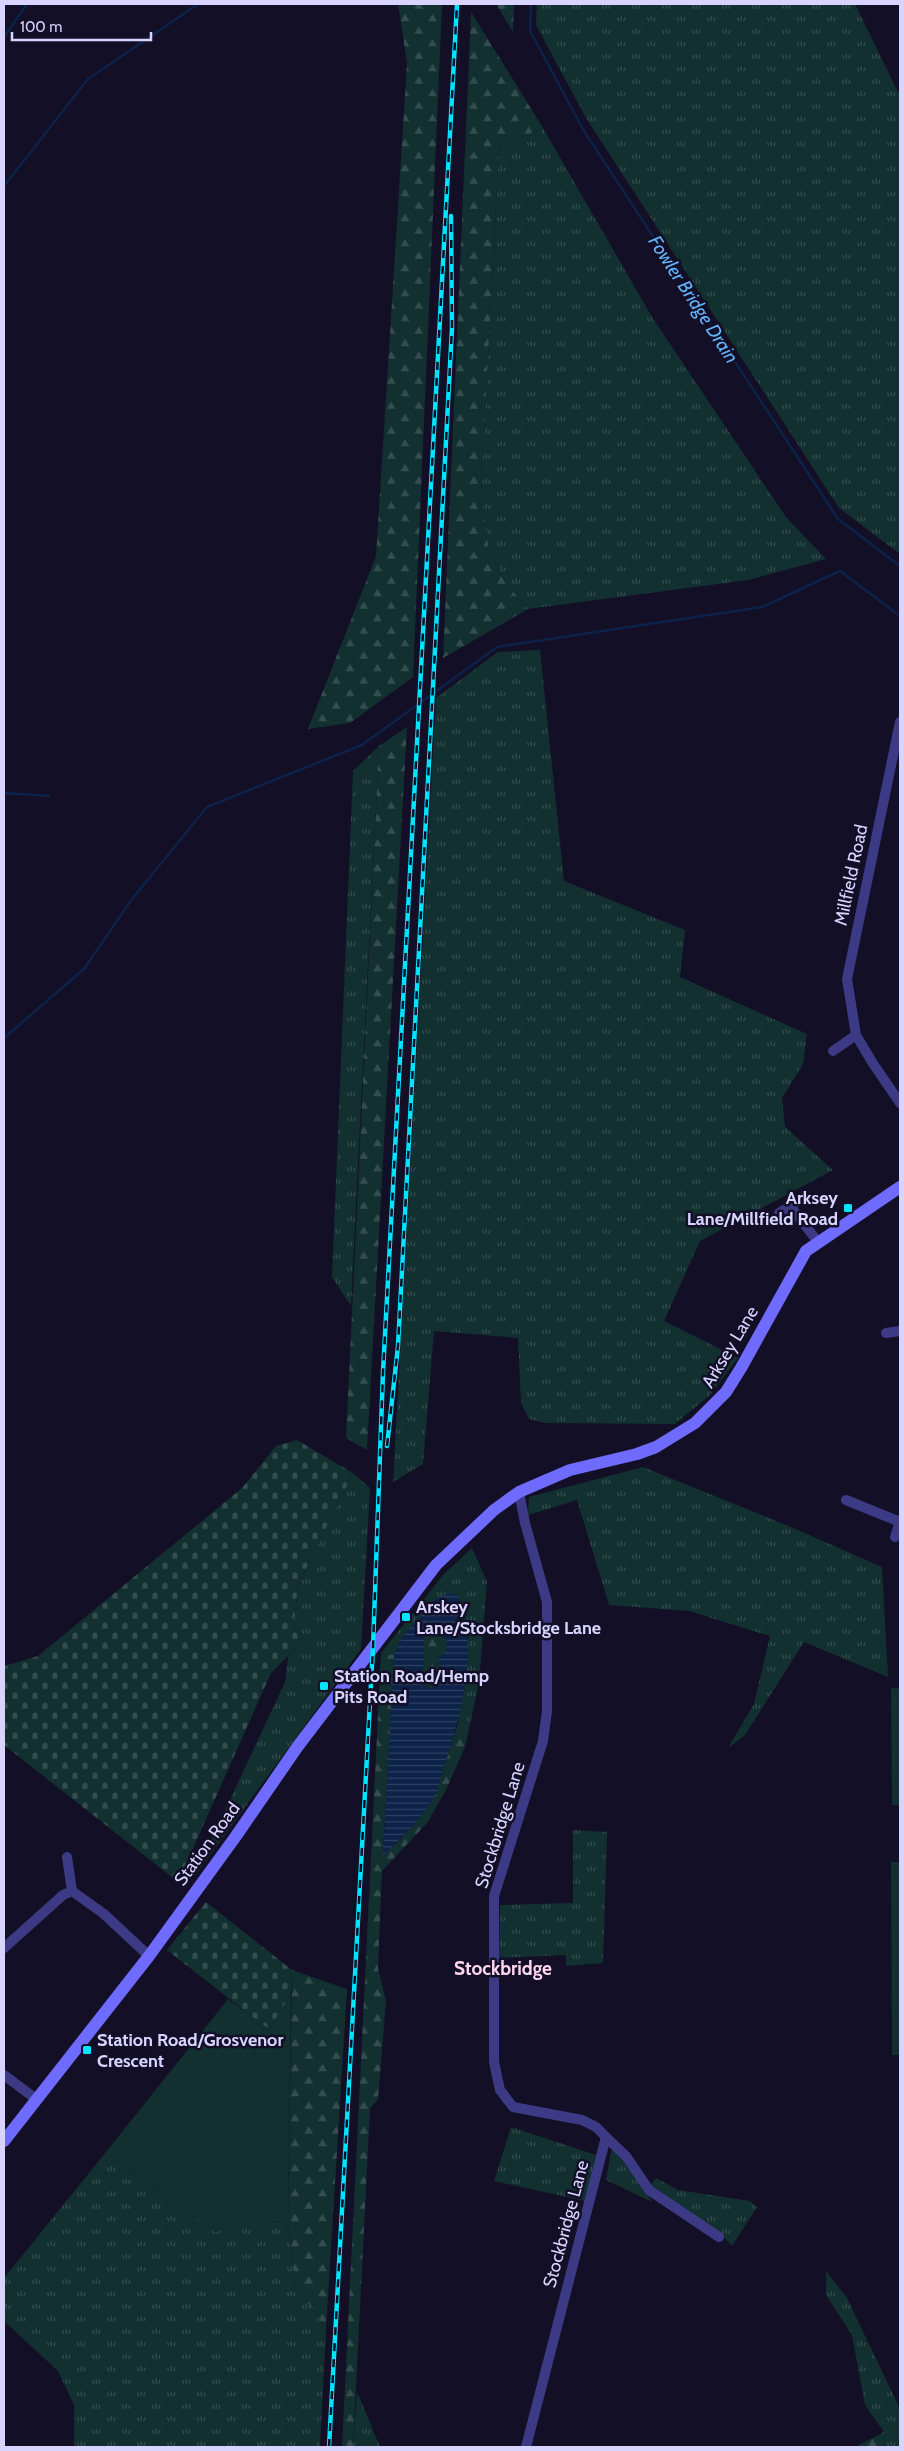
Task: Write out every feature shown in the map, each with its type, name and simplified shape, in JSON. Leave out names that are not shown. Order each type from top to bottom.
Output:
[{"type":"street","name":"Millfield Road","points":[[900,722],[847,971],[856,1035],[900,1103]]},
{"type":"street","points":[[833,1051],[856,1035]]},
{"type":"street","name":"Arksey Lane","points":[[436,1565],[494,1510],[519,1492],[570,1470],[656,1448],[695,1424],[726,1392],[741,1368],[799,1260],[806,1251],[900,1187]]},
{"type":"street","points":[[779,1213],[802,1199]]},
{"type":"street","points":[[790,1206],[818,1242]]},
{"type":"street","points":[[886,1333],[900,1332]]},
{"type":"street","name":"Stockbridge Lane","points":[[519,1492],[525,1524],[547,1602],[547,1711],[543,1741],[494,1896],[494,2062],[500,2090],[513,2107],[582,2120],[596,2127],[606,2137],[526,2447]]},
{"type":"street","points":[[846,1500],[900,1522],[895,1537]]},
{"type":"street","name":"Station Road","points":[[4,2141],[149,1956],[303,1739],[436,1565]]},
{"type":"street","points":[[67,1857],[72,1891],[104,1914],[149,1956]]},
{"type":"street","points":[[4,1948],[63,1894],[72,1891]]},
{"type":"street","points":[[4,2075],[36,2099]]},
{"type":"street","points":[[606,2137],[626,2156],[650,2190],[719,2237]]},
{"type":"green space","points":[[398,4],[442,4],[413,677],[350,723],[308,729],[376,556],[407,63]]},
{"type":"green space","points":[[496,4],[514,4],[513,32]]},
{"type":"green space","points":[[537,4],[855,4],[898,92],[900,92],[900,554],[839,508],[586,118],[536,25]]},
{"type":"green space","points":[[471,12],[543,128],[499,147],[481,492],[488,545],[505,582],[528,609],[443,658]]},
{"type":"green space","points":[[543,128],[652,317],[786,517],[826,559],[748,580],[528,609],[505,582],[488,545],[481,492],[499,147]]},
{"type":"green space","points":[[540,650],[564,881],[685,930],[680,977],[807,1034],[803,1064],[782,1098],[785,1127],[833,1170],[700,1241],[664,1321],[738,1358],[710,1395],[675,1424],[545,1423],[529,1419],[521,1403],[518,1338],[434,1331],[423,1464],[393,1482],[436,698],[498,652]]},
{"type":"green space","points":[[407,727],[367,1450],[346,1438],[379,746]]},
{"type":"green space","points":[[379,746],[351,1306],[332,1277],[353,771]]},
{"type":"green space","points":[[297,1440],[353,1473],[298,1585],[294,1623],[300,1644],[271,1673],[178,1882],[4,1745],[4,1666],[38,1656],[242,1488],[276,1446]]},
{"type":"green space","points":[[643,1467],[791,1527],[882,1567],[888,1677],[804,1642],[745,1735],[728,1748],[754,1704],[770,1636],[689,1611],[609,1605],[577,1500],[528,1515],[529,1497]]},
{"type":"green space","points":[[353,1473],[370,1488],[361,1649],[194,1877],[285,1682],[288,1656],[300,1644],[294,1623],[298,1585]]},
{"type":"green space","points":[[472,1548],[487,1582],[479,1683],[465,1747],[458,1723],[469,1634],[458,1596],[403,1636],[394,1655],[381,1653],[444,1574]]},
{"type":"green space","points":[[432,1633],[440,1634],[447,1640],[446,1653],[438,1657],[444,1677],[431,1689],[422,1685],[418,1678],[424,1667],[424,1637]]},
{"type":"green space","points":[[381,1653],[394,1655],[383,1854],[400,1840],[434,1797],[458,1723],[465,1747],[446,1790],[427,1823],[382,1871],[378,1968],[386,2001],[378,2099],[370,2109],[353,2447],[342,2447]]},
{"type":"green space","points":[[891,1688],[900,1688],[900,1805],[892,1805]]},
{"type":"green space","points":[[573,1830],[607,1832],[603,1963],[566,1966],[566,1955],[499,1958],[500,1905],[573,1903]]},
{"type":"green space","points":[[891,1862],[900,1862],[900,2055],[892,2055]]},
{"type":"green space","points":[[206,1902],[292,1970],[291,1994],[269,2030],[167,1950]]},
{"type":"green space","points":[[292,1970],[347,1989],[326,2329],[295,2285],[288,2222]]},
{"type":"green space","points":[[291,1994],[288,2222],[249,2220],[215,2232],[106,2152],[228,1999],[269,2029]]},
{"type":"green space","points":[[511,2127],[596,2155],[585,2201],[494,2181]]},
{"type":"green space","points":[[612,2147],[628,2165],[652,2202],[606,2180]]},
{"type":"green space","points":[[106,2152],[215,2232],[249,2220],[288,2222],[295,2285],[326,2329],[320,2447],[74,2447],[74,2405],[58,2371],[4,2321],[4,2278]]},
{"type":"green space","points":[[656,2178],[678,2190],[750,2201],[757,2207],[732,2246],[720,2233],[651,2185]]},
{"type":"green space","points":[[826,2271],[847,2298],[900,2409],[900,2447],[885,2447],[884,2432],[865,2405],[852,2335],[826,2295]]},
{"type":"green space","points":[[357,2392],[380,2447],[353,2447]]},
{"type":"green space","points":[[884,2432],[885,2447],[855,2447]]},
{"type":"water","points":[[450,1593],[458,1596],[464,1615],[468,1636],[468,1658],[462,1702],[439,1786],[434,1797],[418,1820],[383,1855],[394,1655],[403,1636],[436,1598]],"holes":[[[432,1633],[440,1634],[447,1641],[446,1653],[438,1657],[444,1677],[431,1689],[423,1685],[418,1678],[424,1667],[424,1637]]]},
{"type":"waterway","points":[[4,37],[27,4]]},
{"type":"waterway","name":"Fowler Bridge Drain","points":[[4,186],[88,79],[198,4]]},
{"type":"waterway","name":"Fowler Bridge Drain","points":[[531,4],[530,31],[584,131],[838,519],[900,566]]},
{"type":"waterway","points":[[4,1038],[84,969],[132,899],[207,807],[362,745],[497,647],[762,607],[840,571],[900,616]]},
{"type":"waterway","points":[[4,793],[49,796]]},
{"type":"railway","points":[[329,2447],[373,1647],[383,1372],[457,4]]},
{"type":"railway","points":[[387,1446],[398,1346],[452,328],[451,216]]},
{"type":"place","name":"Arksey Lane/Millfield Road","points":[[848,1208]]},
{"type":"place","name":"Arskey Lane/Stocksbridge Lane","points":[[406,1617]]},
{"type":"place","name":"Station Road/Hemp Pits Road","points":[[324,1686]]},
{"type":"place","name":"Station Road/Grosvenor Crescent","points":[[87,2050]]},
{"type":"district","name":"Stockbridge","points":[[503,1968]]}]
